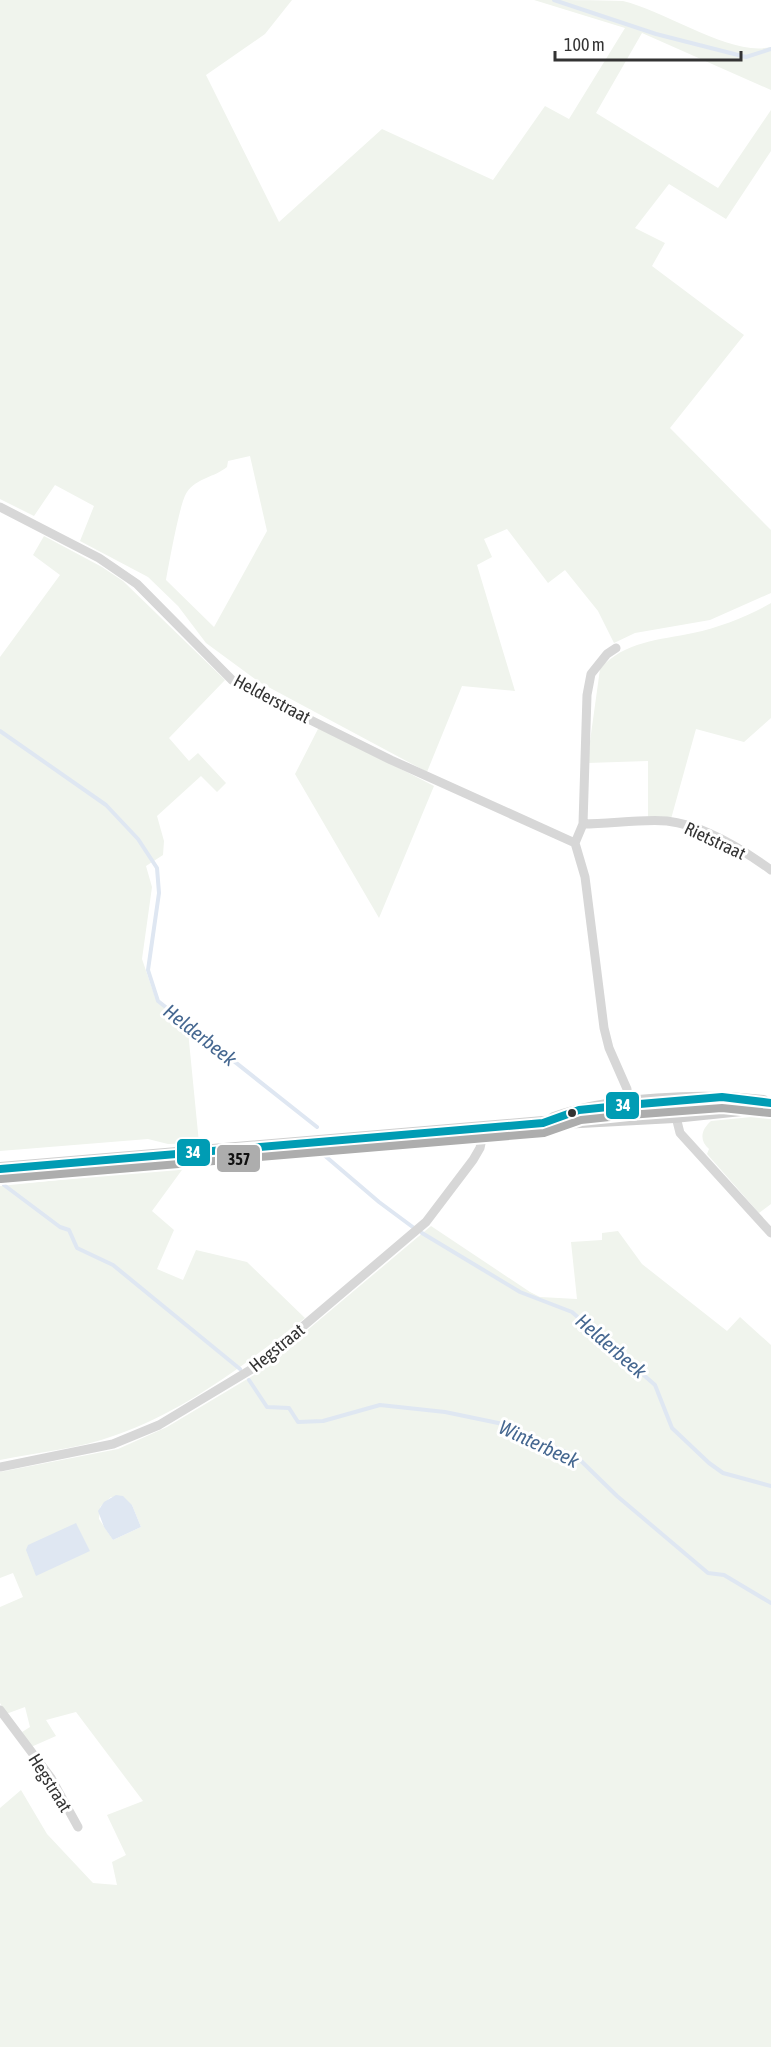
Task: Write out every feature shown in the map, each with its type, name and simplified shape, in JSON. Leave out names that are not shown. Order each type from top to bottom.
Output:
[{"type":"main road","points":[[0,1169],[484,1129],[628,1112],[672,1101],[722,1097],[771,1104]]},
{"type":"main road","points":[[628,1112],[674,1116],[771,1104]]},
{"type":"street","name":"Helderstraat","points":[[0,507],[99,558],[137,584],[232,680],[391,760],[575,843]]},
{"type":"street","points":[[616,648],[607,654],[591,674],[587,695],[583,824],[575,843],[585,877],[604,1028],[609,1048],[627,1089],[628,1112]]},
{"type":"street","name":"Rietstraat","points":[[583,824],[646,821],[680,824],[726,842],[771,870]]},
{"type":"street","points":[[672,1101],[680,1133],[771,1233]]},
{"type":"street","name":"Hegstraat","points":[[0,1467],[113,1444],[159,1425],[255,1366],[426,1222],[473,1160],[480,1148],[484,1129]]},
{"type":"street","name":"Hegstraat","points":[[0,1710],[51,1778],[78,1827]]},
{"type":"shaded area","points":[[0,0],[292,0],[265,34],[206,75],[279,222],[382,129],[493,180],[545,106],[569,119],[625,28],[534,0],[623,1],[737,45],[755,48],[771,47],[771,90],[642,33],[596,113],[718,188],[771,110],[771,151],[726,219],[669,184],[635,228],[665,243],[652,266],[744,335],[670,428],[771,530],[771,593],[710,620],[635,633],[614,643],[598,611],[565,570],[548,583],[507,529],[484,539],[492,557],[477,565],[515,691],[462,686],[427,772],[259,682],[206,643],[178,606],[148,577],[80,541],[94,506],[55,485],[34,516],[0,499]],"holes":[[[250,456],[267,531],[214,627],[166,580],[178,520],[187,492],[191,487],[227,467],[228,461]]]},
{"type":"shaded area","points":[[44,536],[123,581],[225,680],[169,738],[189,761],[198,753],[226,783],[217,792],[201,776],[157,816],[164,841],[163,855],[146,866],[152,887],[142,959],[155,997],[188,1031],[199,1143],[168,1144],[148,1139],[0,1151],[0,657],[60,575],[33,555]]},
{"type":"shaded area","points":[[771,603],[771,718],[744,742],[696,729],[671,819],[648,818],[648,761],[587,763],[600,669],[631,647],[713,628]]},
{"type":"shaded area","points":[[319,727],[434,786],[379,918],[295,774]]},
{"type":"shaded area","points":[[771,1115],[771,1204],[759,1213],[707,1154],[709,1149],[702,1135],[711,1121]]},
{"type":"shaded area","points":[[187,1163],[152,1211],[174,1230],[157,1269],[183,1280],[196,1250],[247,1262],[305,1318],[215,1384],[142,1425],[88,1444],[0,1460],[0,1186],[157,1170]]},
{"type":"shaded area","points":[[431,1226],[540,1297],[577,1299],[571,1242],[602,1240],[602,1233],[618,1231],[642,1264],[727,1331],[740,1317],[771,1345],[771,2047],[0,2047],[0,1808],[21,1790],[47,1834],[93,1883],[117,1885],[112,1862],[126,1855],[107,1815],[143,1801],[76,1712],[46,1720],[56,1736],[31,1747],[22,1732],[30,1727],[25,1707],[6,1714],[0,1703],[0,1607],[23,1597],[13,1573],[0,1578],[0,1472],[118,1449],[167,1427],[254,1375]],"holes":[[[111,1497],[132,1505],[141,1527],[113,1540],[99,1519],[100,1507]]]},
{"type":"shaded area","points":[[116,1495],[123,1496],[132,1505],[141,1527],[113,1540],[104,1527],[98,1511],[104,1502]]},
{"type":"shaded area","points":[[76,1523],[90,1551],[36,1576],[26,1550],[28,1545]]},
{"type":"waterway","points":[[554,0],[656,34],[746,57],[771,49]]},
{"type":"waterway","name":"Helderbeek","points":[[0,731],[106,805],[138,839],[157,868],[159,893],[148,970],[158,1001],[317,1127]]},
{"type":"waterway","name":"Helderbeek","points":[[324,1155],[379,1202],[414,1228]]},
{"type":"waterway","name":"Winterbeek","points":[[4,1185],[60,1227],[69,1230],[77,1248],[113,1265],[240,1369]]},
{"type":"waterway","name":"Helderbeek","points":[[422,1233],[520,1292],[572,1312],[655,1385],[672,1428],[709,1463],[723,1473],[771,1486]]},
{"type":"waterway","name":"Winterbeek","points":[[249,1380],[267,1407],[289,1408],[298,1422],[323,1421],[380,1405],[445,1412],[503,1424],[577,1457],[617,1496],[708,1573],[724,1575],[771,1603]]},
{"type":"transit line","name":"34","points":[[0,1169],[543,1123],[579,1110],[628,1105],[722,1097],[771,1103]]},
{"type":"transit line","name":"357","points":[[1,1179],[544,1133],[581,1120],[629,1115],[722,1108],[770,1113]]}]
